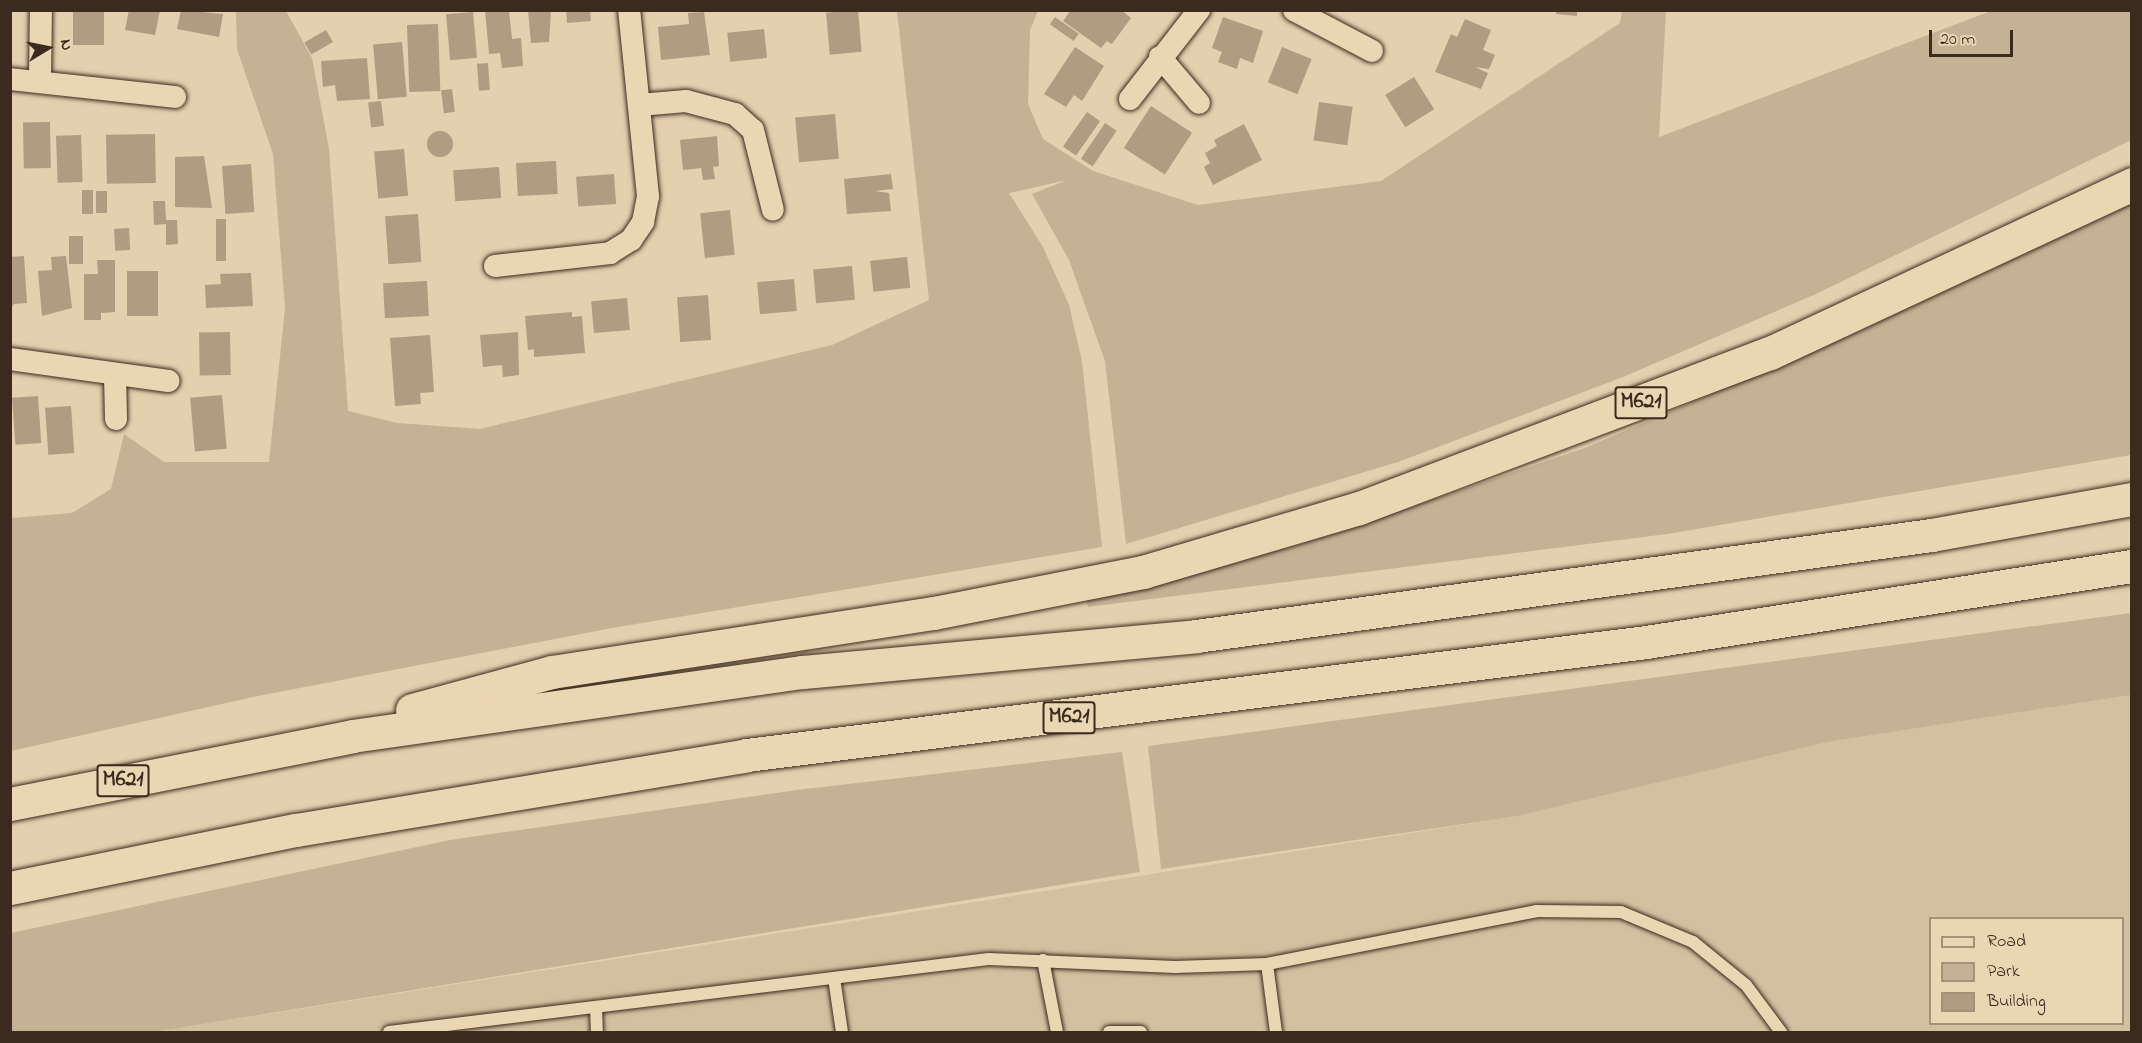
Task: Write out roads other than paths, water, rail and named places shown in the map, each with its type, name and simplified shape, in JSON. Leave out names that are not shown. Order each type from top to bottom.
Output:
[{"type":"highway","name":"M621","points":[[236,758],[552,672],[934,613],[1143,572],[1359,508],[1770,353],[2132,184]]},
{"type":"highway","name":"M621","points":[[10,804],[236,758],[803,672],[1196,636],[1931,535],[2132,499]]},
{"type":"highway","name":"M621","points":[[10,888],[296,830],[747,755],[1634,644],[2132,566]]},
{"type":"street","points":[[40,78],[41,10]]},
{"type":"street","points":[[495,266],[610,253],[631,240],[643,222],[648,196],[629,10]]},
{"type":"street","points":[[1130,99],[1160,57],[1199,10]]},
{"type":"street","points":[[1294,10],[1372,51]]},
{"type":"street","points":[[1160,57],[1199,103]]},
{"type":"street","points":[[10,79],[40,78],[175,97]]},
{"type":"street","points":[[639,105],[686,101],[735,114],[753,130],[772,210]]},
{"type":"street","points":[[10,359],[168,381]]},
{"type":"street","points":[[115,374],[116,419]]},
{"type":"lane","points":[[389,1032],[989,959],[1175,967],[1267,964],[1536,911],[1621,912],[1693,942],[1746,985],[1781,1032]]},
{"type":"lane","points":[[1043,960],[1057,1032]]},
{"type":"lane","points":[[1267,964],[1276,1032]]},
{"type":"lane","points":[[834,978],[842,1032]]},
{"type":"lane","points":[[596,1007],[597,1032]]},
{"type":"lane","points":[[1109,1032],[1141,1032]]}]
